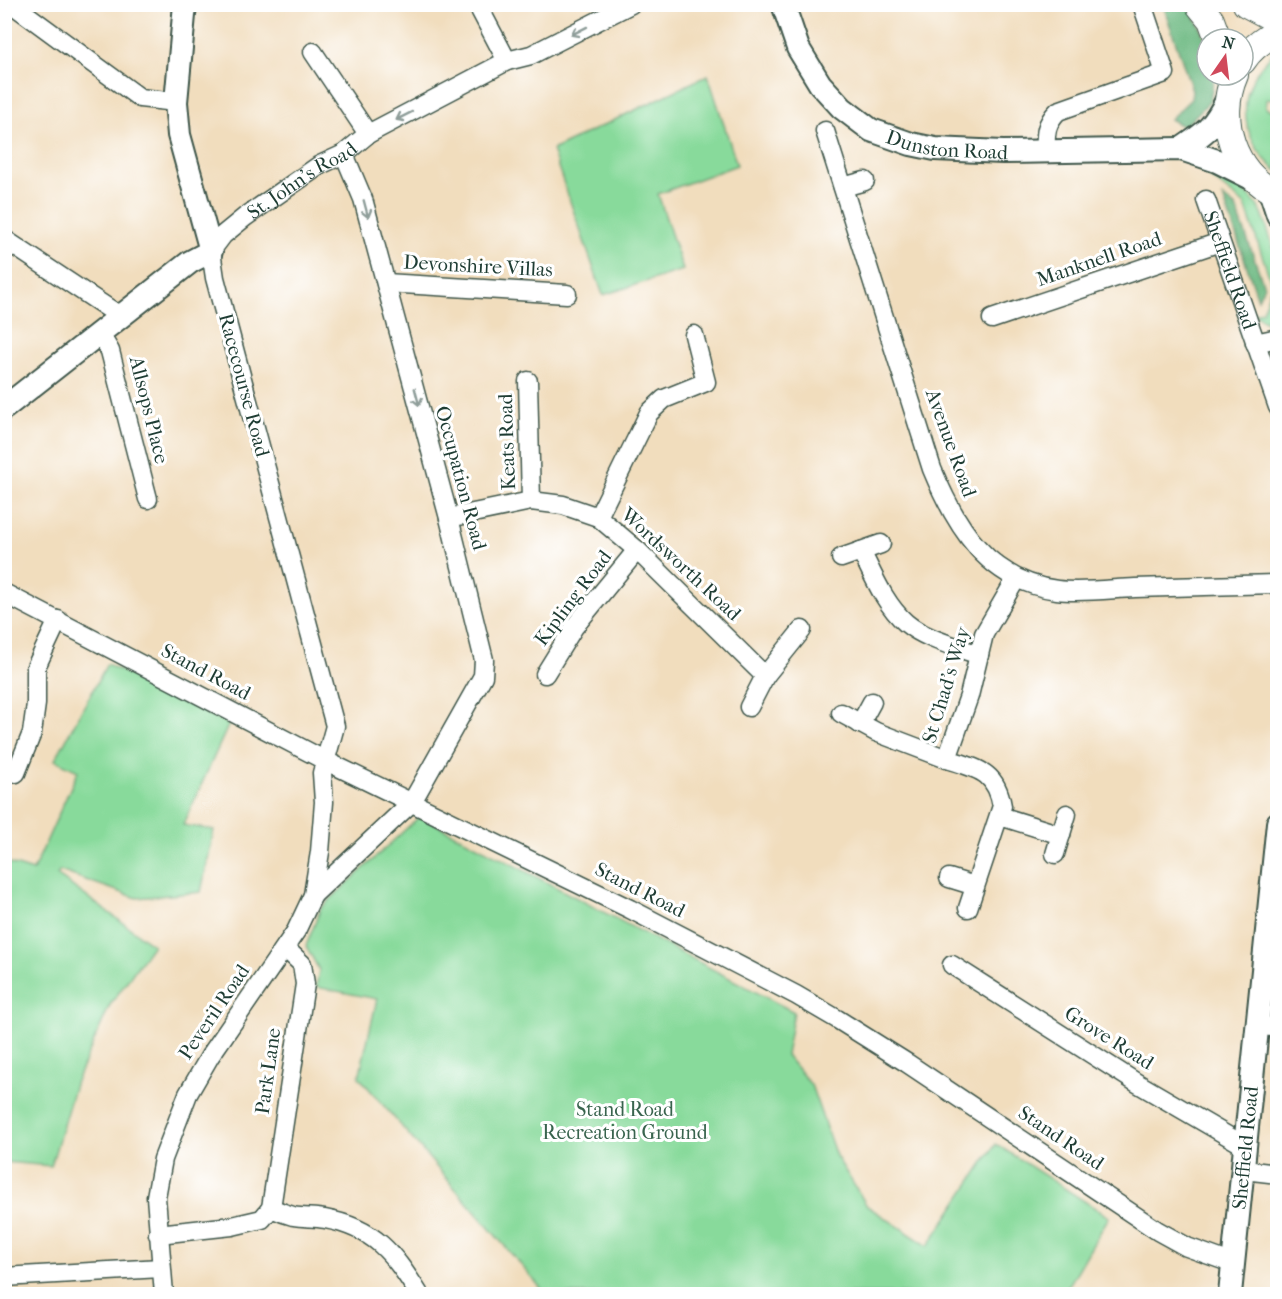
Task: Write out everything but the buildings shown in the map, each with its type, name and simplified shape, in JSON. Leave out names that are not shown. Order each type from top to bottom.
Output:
[{"type":"highway","points":[[1198,4],[1214,27]]},
{"type":"highway","points":[[1246,4],[1278,21]]},
{"type":"highway","points":[[1255,47],[1265,38],[1278,32]]},
{"type":"highway","points":[[1229,87],[1226,123],[1230,137],[1240,162],[1268,189]]},
{"type":"main road","name":"Racecourse Road","points":[[185,4],[176,102],[179,135],[211,251]]},
{"type":"main road","name":"Dunston Road","points":[[783,4],[798,48],[820,84],[842,108],[871,130],[911,144],[935,149],[1003,152],[1181,149],[1217,161],[1268,189]]},
{"type":"main road","points":[[1181,149],[1205,133],[1218,117],[1229,87]]},
{"type":"main road","points":[[1268,189],[1278,215]]},
{"type":"main road","name":"St. John's Road","points":[[4,408],[189,262],[211,251]]},
{"type":"main road","name":"Sheffield Road","points":[[1230,1294],[1245,1146],[1267,1026],[1278,823]]},
{"type":"street","points":[[12,4],[140,98],[176,102]]},
{"type":"street","points":[[477,4],[507,61]]},
{"type":"street","name":"St. John's Road","points":[[211,251],[223,235],[245,217],[320,165],[345,154],[368,134],[507,61],[531,55],[631,4]]},
{"type":"street","points":[[1046,150],[1045,135],[1049,121],[1058,111],[1168,81],[1142,4]]},
{"type":"street","points":[[312,52],[368,134]]},
{"type":"street","name":"Avenue Road","points":[[825,132],[932,469],[942,494],[970,540],[991,562],[1016,579],[1058,590],[1278,584]]},
{"type":"street","name":"Occupation Road","points":[[313,895],[412,802],[483,676],[484,660],[449,518],[363,199],[345,154]]},
{"type":"street","points":[[843,187],[865,181]]},
{"type":"street","name":"Sheffield Road","points":[[1206,200],[1278,407]]},
{"type":"street","points":[[4,239],[120,316]]},
{"type":"street","name":"Manknell Road","points":[[992,319],[1220,242]]},
{"type":"street","name":"Racecourse Road","points":[[211,251],[217,286],[335,726],[326,761]]},
{"type":"street","name":"Devonshire Villas","points":[[386,283],[567,294]]},
{"type":"street","name":"Allsops Place","points":[[100,334],[110,351],[148,500]]},
{"type":"street","points":[[598,517],[649,413],[664,399],[706,382],[694,335]]},
{"type":"street","points":[[1255,343],[1278,338]]},
{"type":"street","name":"Keats Road","points":[[528,381],[531,501]]},
{"type":"street","name":"Wordsworth Road","points":[[449,518],[531,501],[563,505],[598,517],[638,550],[765,676]]},
{"type":"street","points":[[841,558],[881,544]]},
{"type":"street","name":"Kipling Road","points":[[545,674],[574,627],[638,550]]},
{"type":"street","points":[[861,551],[884,595],[907,624],[929,636],[979,655]]},
{"type":"street","name":"St Chad's Way","points":[[968,908],[1002,806],[999,789],[989,776],[947,759],[969,696],[984,634],[1016,579]]},
{"type":"street","name":"Stand Road","points":[[4,593],[326,761],[630,909],[796,995],[907,1063],[1158,1231],[1186,1247],[1234,1264]]},
{"type":"street","points":[[16,773],[32,733],[36,704],[36,667],[58,620]]},
{"type":"street","points":[[749,707],[765,676],[802,630]]},
{"type":"street","points":[[860,724],[872,702]]},
{"type":"street","points":[[841,713],[876,732],[947,759]]},
{"type":"street","name":"Peveril Road","points":[[164,1294],[156,1197],[164,1159],[188,1094],[210,1056],[296,931],[313,895],[320,852],[324,802],[322,773],[326,761]]},
{"type":"street","points":[[1055,854],[1067,814]]},
{"type":"street","points":[[1000,816],[1061,835]]},
{"type":"street","points":[[949,878],[975,886]]},
{"type":"street","name":"Park Lane","points":[[271,1208],[305,984],[302,964],[285,948]]},
{"type":"street","name":"Grove Road","points":[[952,965],[1137,1083],[1245,1146]]},
{"type":"street","points":[[1244,1170],[1278,1174]]},
{"type":"street","points":[[158,1234],[231,1226],[262,1220],[271,1208],[294,1216],[347,1223],[372,1235],[394,1259],[419,1294]]},
{"type":"street","points":[[4,1277],[161,1268]]},
{"type":"green space","points":[[1163,5],[1187,5],[1199,24],[1200,27],[1195,27],[1195,87],[1212,87],[1210,101],[1184,127],[1170,119],[1191,99],[1192,90]]},
{"type":"green space","points":[[1277,50],[1277,98],[1267,99],[1266,108],[1277,112],[1277,171],[1263,157],[1253,142],[1247,126],[1247,94],[1250,87],[1255,87],[1255,75]]},
{"type":"green space","points":[[708,75],[737,165],[658,194],[683,270],[603,295],[552,150]]},
{"type":"green space","points":[[1200,169],[1226,177],[1250,196],[1260,210],[1278,270],[1277,323],[1268,323],[1255,313],[1262,311],[1272,285],[1245,205]]},
{"type":"green space","points":[[1223,197],[1236,207],[1264,286],[1258,299]]},
{"type":"green space","points":[[107,664],[229,724],[183,825],[214,830],[201,892],[137,898],[60,871],[57,875],[153,945],[110,1005],[76,1081],[51,1166],[5,1162],[5,862],[33,871],[78,771],[55,760]]},
{"type":"green space","name":"Stand Road Recreation Ground","points":[[420,816],[794,1012],[786,1055],[811,1085],[836,1156],[867,1206],[928,1246],[996,1144],[1109,1217],[1064,1294],[546,1294],[359,1077],[377,999],[316,987],[319,970],[306,946],[321,908]]}]
